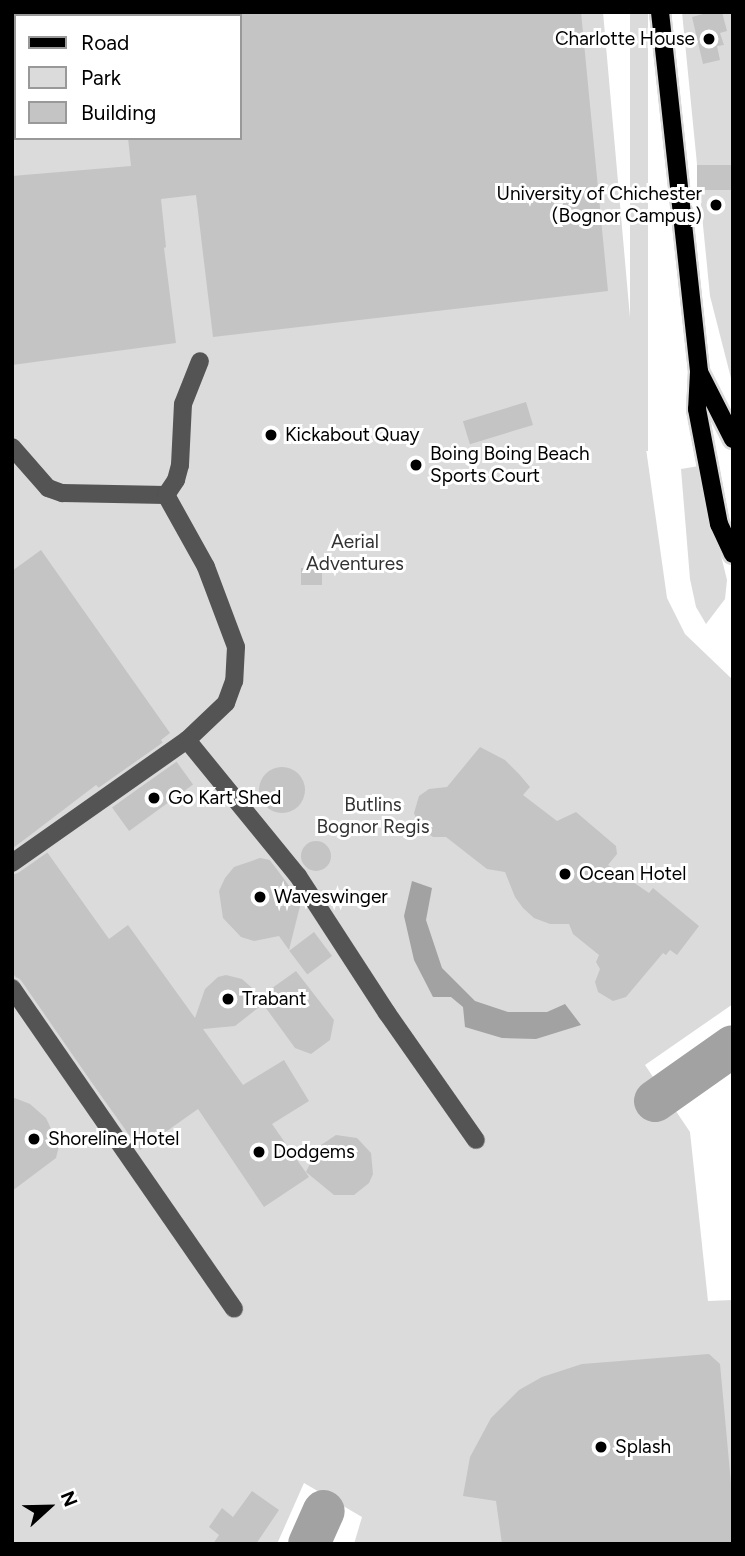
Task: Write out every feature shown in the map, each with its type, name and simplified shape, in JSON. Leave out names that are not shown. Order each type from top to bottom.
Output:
[{"type":"main road","points":[[660,12],[699,372],[697,409],[719,524],[733,554]]},
{"type":"main road","points":[[699,372],[733,439]]},
{"type":"street","points":[[166,495],[176,480],[180,465],[183,404],[200,361]]},
{"type":"street","points":[[12,447],[48,488],[62,493],[166,495]]},
{"type":"street","points":[[12,863],[187,740],[226,703],[234,681],[236,647],[206,567],[166,495]]},
{"type":"street","points":[[187,740],[298,876],[387,1013],[475,1140]]},
{"type":"street","points":[[12,989],[234,1309]]},
{"type":"green space","name":"Butlins Bognor Regis","points":[[12,12],[603,12],[634,363],[667,598],[685,634],[733,680],[733,1004],[645,1065],[690,1132],[708,1301],[733,1300],[733,1544],[354,1544],[362,1517],[304,1483],[277,1544],[12,1544]]},
{"type":"green space","points":[[630,12],[648,12],[648,451],[630,451]]},
{"type":"green space","name":"University of Chichester (Bognor Campus)","points":[[682,12],[733,12],[733,386],[710,296]]},
{"type":"green space","points":[[699,466],[727,580],[725,599],[706,624],[696,607],[690,579],[681,469]]},
{"type":"shaded area","points":[[412,881],[432,888],[426,920],[442,968],[475,1001],[508,1012],[547,1012],[565,1004],[581,1025],[536,1039],[502,1038],[465,1027],[463,1007],[451,997],[433,997],[414,960],[404,916]]},
{"type":"building","points":[[581,12],[608,291],[213,337],[196,195],[161,199],[176,343],[12,365],[12,176],[131,166],[128,140],[242,140],[240,14]]},
{"type":"building","name":"Charlotte House","points":[[722,12],[727,31],[720,33],[724,45],[717,46],[720,60],[703,64],[692,17]]},
{"type":"building","points":[[697,165],[733,165],[733,190],[697,190]]},
{"type":"building","points":[[526,402],[533,425],[470,444],[463,421]]},
{"type":"building","points":[[41,550],[170,733],[161,740],[163,743],[99,788],[96,785],[12,849],[12,571]]},
{"type":"building","points":[[301,568],[322,568],[322,585],[301,585]]},
{"type":"building","name":"Ocean Hotel","points":[[480,747],[505,760],[530,787],[523,795],[557,821],[576,812],[616,846],[617,854],[608,865],[649,893],[653,888],[699,926],[677,955],[670,950],[666,955],[663,953],[626,997],[613,1001],[598,992],[595,982],[600,969],[596,962],[599,955],[573,934],[569,924],[550,924],[534,918],[515,897],[505,872],[487,869],[446,837],[433,837],[420,828],[414,813],[419,796],[429,789],[447,787]]},
{"type":"building","name":"Go Kart Shed","points":[[176,761],[193,784],[129,831],[112,807]]},
{"type":"building","points":[[282,767],[299,773],[305,790],[299,807],[282,813],[265,807],[259,790],[265,773]]},
{"type":"building","points":[[316,841],[327,845],[331,856],[327,867],[316,871],[305,867],[301,856],[305,845]]},
{"type":"building","points":[[47,852],[109,939],[128,925],[195,1018],[205,989],[218,977],[226,975],[242,979],[261,996],[296,971],[334,1020],[330,1040],[311,1054],[295,1048],[263,1004],[235,1026],[203,1029],[243,1085],[284,1060],[309,1101],[272,1124],[309,1177],[264,1207],[198,1109],[140,1150],[12,972],[12,874]]},
{"type":"building","name":"Waveswinger","points":[[260,858],[270,860],[301,902],[289,950],[279,936],[254,941],[241,937],[223,918],[219,891],[225,878],[234,867]]},
{"type":"building","points":[[314,932],[332,956],[307,975],[289,951]]},
{"type":"building","name":"Shoreline Hotel","points":[[12,1097],[30,1104],[46,1118],[59,1146],[56,1158],[12,1191]]},
{"type":"building","points":[[336,1135],[357,1138],[371,1153],[373,1174],[369,1183],[354,1195],[334,1195],[306,1172],[318,1147]]},
{"type":"building","name":"Splash","points":[[709,1354],[720,1364],[733,1505],[733,1544],[502,1544],[496,1501],[463,1496],[470,1457],[491,1418],[519,1390],[542,1377],[582,1364]]},
{"type":"building","points":[[252,1491],[279,1510],[256,1544],[213,1544],[219,1535],[209,1527],[222,1508],[233,1517]]},
{"type":"waterway","points":[[655,1101],[733,1046]]},
{"type":"waterway","points":[[309,1544],[324,1511]]},
{"type":"place","name":"Charlotte House","points":[[709,39]]},
{"type":"place","name":"University of Chichester (Bognor Campus)","points":[[716,205]]},
{"type":"place","name":"Kickabout Quay","points":[[271,435]]},
{"type":"place","name":"Boing Boing Beach Sports Court","points":[[416,465]]},
{"type":"place","name":"Go Kart Shed","points":[[154,798]]},
{"type":"place","name":"Ocean Hotel","points":[[565,874]]},
{"type":"place","name":"Waveswinger","points":[[260,897]]},
{"type":"place","name":"Trabant","points":[[228,999]]},
{"type":"place","name":"Shoreline Hotel","points":[[34,1139]]},
{"type":"place","name":"Dodgems","points":[[259,1152]]},
{"type":"place","name":"Splash","points":[[601,1447]]},
{"type":"park label","name":"Aerial Adventures","points":[[355,553]]}]
